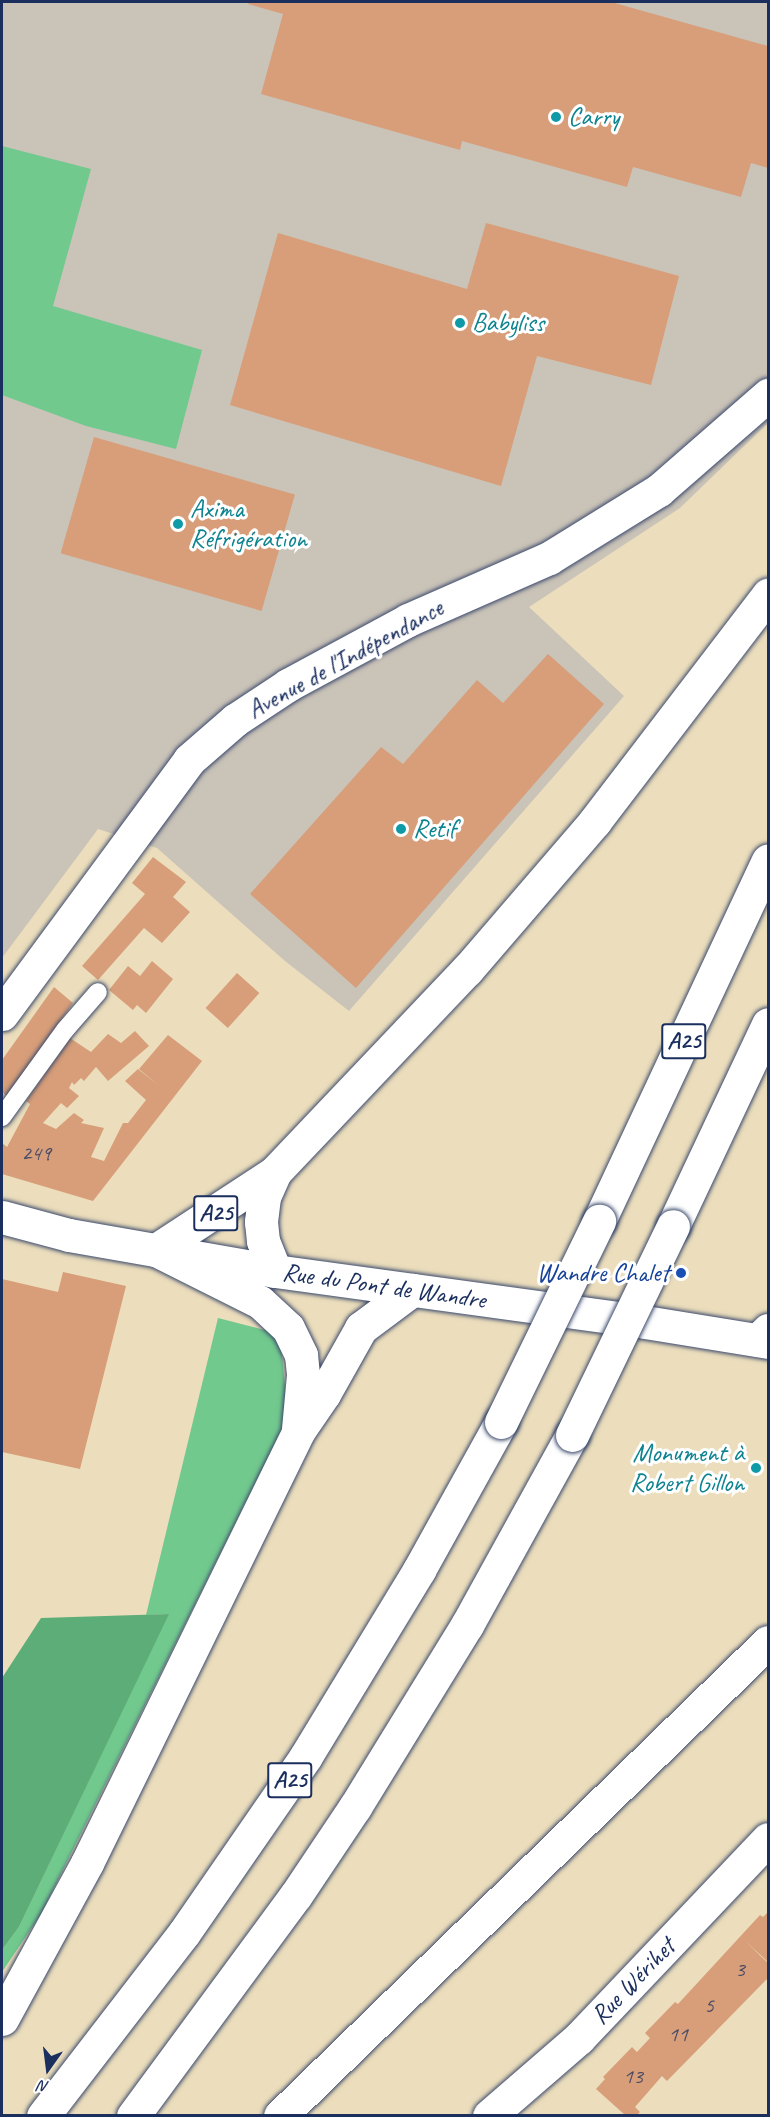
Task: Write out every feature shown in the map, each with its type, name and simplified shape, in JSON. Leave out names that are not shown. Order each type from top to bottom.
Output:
[{"type":"main road","name":"Avenue de l'Indépendance","points":[[2,1014],[189,760],[235,720],[288,685],[408,620],[549,558],[659,490],[768,395]]},
{"type":"main road","name":"A25","points":[[156,1250],[275,1172],[467,970],[602,812],[768,595]]},
{"type":"main road","name":"A25","points":[[43,2115],[184,1934],[306,1756],[424,1561],[501,1422],[599,1221],[768,861]]},
{"type":"main road","name":"A25","points":[[133,2115],[296,1895],[355,1806],[467,1625],[572,1436],[768,1024]]},
{"type":"main road","name":"A25","points":[[275,1172],[264,1197],[261,1222],[262,1241],[275,1271]]},
{"type":"main road","name":"Rue du Pont de Wandre","points":[[2,1217],[69,1235],[275,1271],[765,1337]]},
{"type":"main road","name":"A25","points":[[156,1250],[260,1302],[288,1328],[301,1355],[303,1375],[298,1432]]},
{"type":"main road","name":"A25","points":[[2,2019],[87,1863],[298,1432],[324,1394],[361,1328],[412,1290]]},
{"type":"main road","points":[[280,2115],[768,1642]]},
{"type":"main road","name":"Rue Wérihet","points":[[489,2115],[579,2038],[767,1843]]},
{"type":"lane","points":[[2,1117],[66,1030],[98,992]]},
{"type":"shaded area","points":[[2,2],[768,2],[768,423],[680,508],[529,607],[624,696],[349,1011],[285,961],[157,848],[98,829],[2,958]]},
{"type":"green space","points":[[2,146],[91,169],[53,306],[202,350],[176,449],[86,426],[2,395]]},
{"type":"green space","points":[[218,1318],[280,1334],[288,1417],[41,1914],[2,1972],[2,1950],[19,1927],[168,1614],[146,1615]]},
{"type":"green space","points":[[169,1614],[19,1927],[2,1950],[2,1678],[41,1618]]},
{"type":"building","name":"Carry","points":[[249,2],[611,2],[768,46],[768,168],[751,163],[741,197],[633,167],[627,187],[462,141],[460,150],[261,94],[283,14],[248,4]]},
{"type":"building","name":"Babyliss","points":[[486,223],[679,276],[651,385],[537,356],[501,486],[230,405],[278,233],[467,289]]},
{"type":"building","name":"Axima Réfrigération","points":[[94,437],[295,495],[262,611],[61,553]]},
{"type":"building","name":"Retif","points":[[548,654],[604,704],[356,988],[250,894],[381,747],[403,764],[477,680],[503,703]]},
{"type":"building","points":[[153,857],[186,882],[173,897],[190,912],[162,943],[144,928],[98,980],[82,966],[145,894],[132,883]]},
{"type":"building","points":[[152,961],[173,979],[146,1013],[137,1005],[133,1010],[109,990],[128,966],[140,976]]},
{"type":"building","points":[[237,973],[259,993],[228,1028],[206,1008]]},
{"type":"building","points":[[54,987],[73,1003],[7,1096],[2,1092],[2,1060]]},
{"type":"building","points":[[135,1031],[149,1046],[108,1081],[96,1067],[84,1081],[81,1078],[74,1085],[72,1082],[69,1088],[79,1096],[67,1108],[61,1103],[43,1123],[56,1129],[74,1113],[84,1120],[81,1123],[104,1128],[91,1157],[104,1161],[123,1123],[128,1123],[146,1100],[125,1081],[138,1069],[158,1085],[139,1069],[168,1035],[202,1061],[93,1201],[2,1174],[2,1143],[7,1147],[30,1104],[26,1101],[70,1038],[91,1052],[108,1034],[121,1043]]},
{"type":"building","points":[[63,1272],[126,1286],[80,1469],[2,1452],[2,1279],[58,1292]]},
{"type":"building","points":[[768,1912],[768,1962],[744,1940],[768,1963],[768,1978],[667,2081],[662,2076],[635,2107],[640,2112],[637,2115],[625,2115],[596,2089],[605,2079],[603,2077],[632,2047],[637,2052],[650,2038],[645,2033],[675,2002],[678,2004],[760,1915],[763,1917]]},
{"type":"place","name":"Carry","points":[[556,117]]},
{"type":"place","name":"Babyliss","points":[[460,323]]},
{"type":"place","name":"Axima Réfrigération","points":[[178,524]]},
{"type":"place","name":"Retif","points":[[401,829]]},
{"type":"place","name":"Wandre Chalet","points":[[681,1273]]},
{"type":"place","name":"Monument à Robert Gillon","points":[[756,1468]]}]
